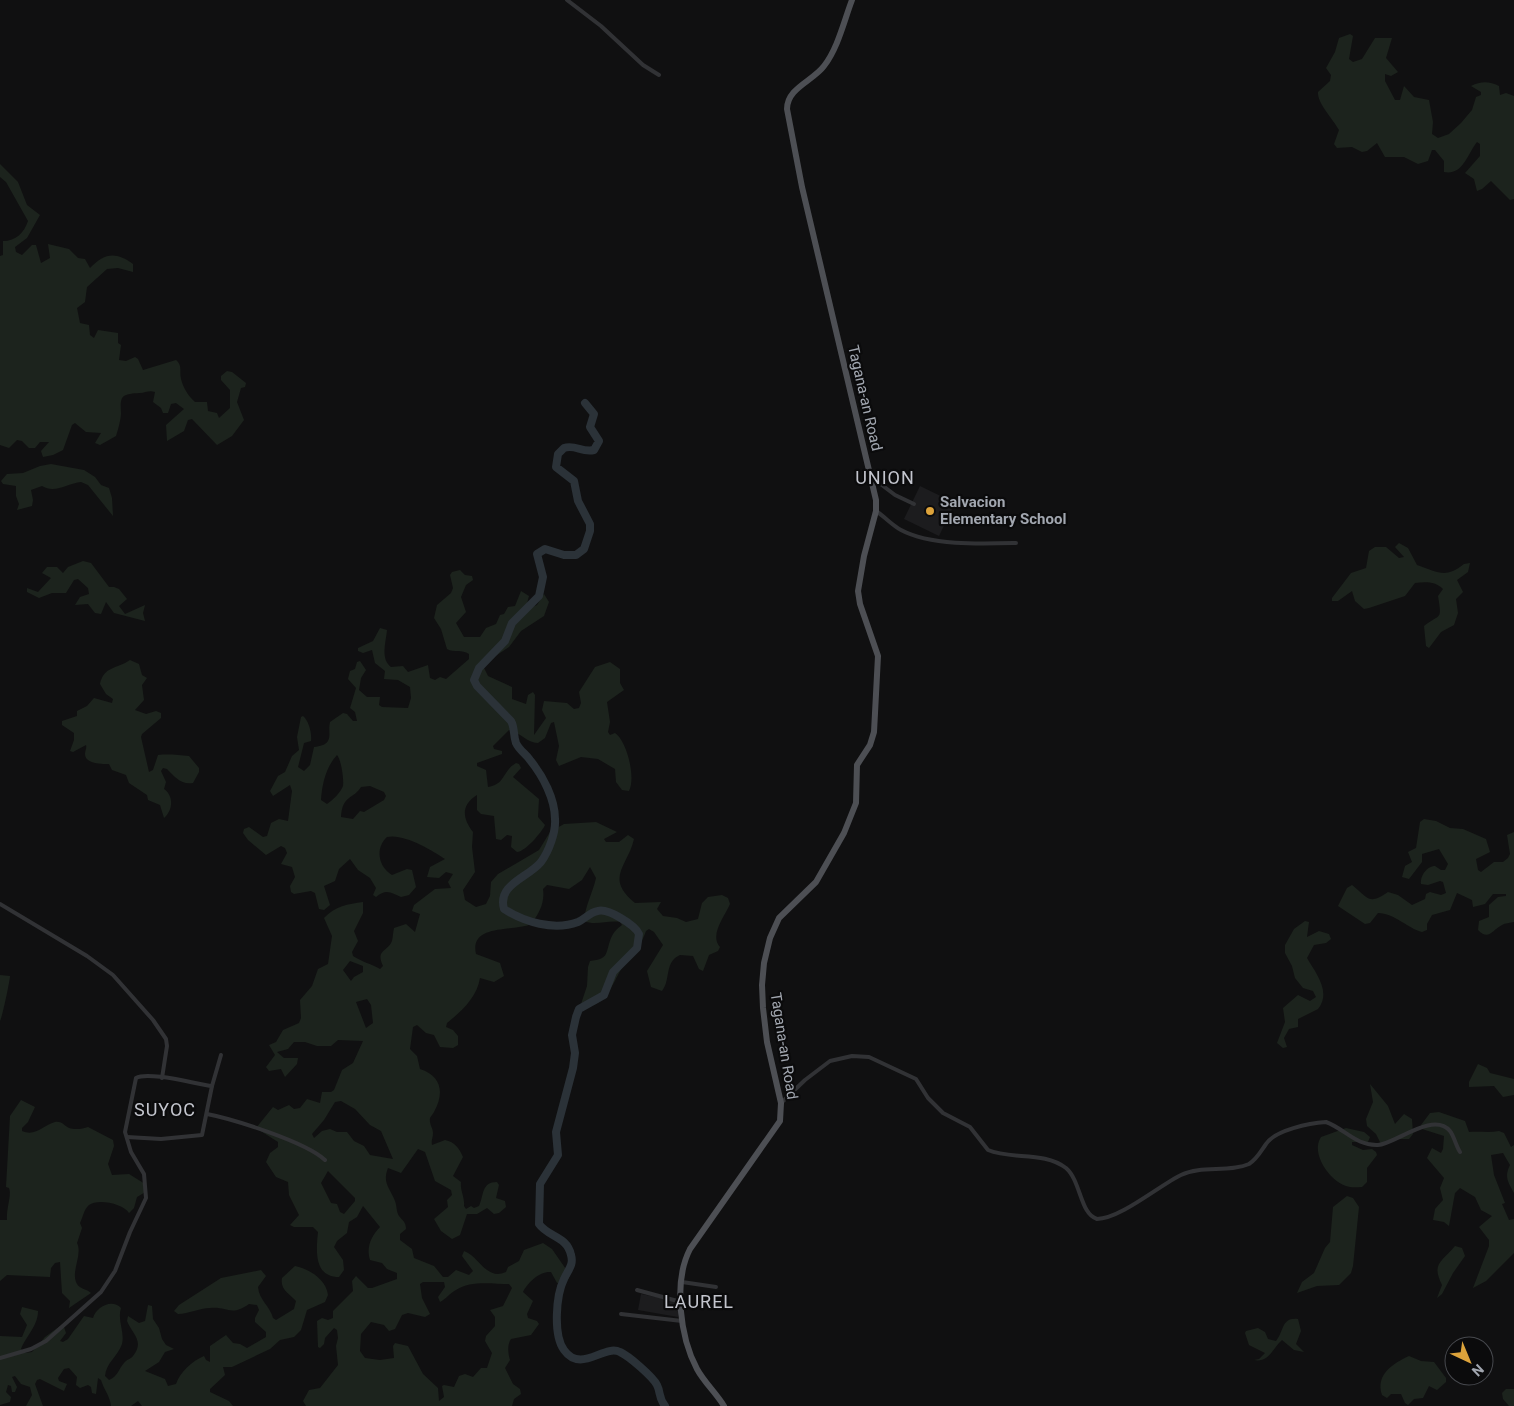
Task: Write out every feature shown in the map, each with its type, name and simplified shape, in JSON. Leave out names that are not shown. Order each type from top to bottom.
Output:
[{"type":"main road","name":"Tagana-an Road","points":[[724,1406],[703,1378],[685,1342],[681,1302],[684,1262],[690,1250],[781,1117],[781,1103],[765,1030],[762,992],[764,963],[770,938],[778,918],[816,882],[847,827],[856,803],[857,765],[870,745],[874,732],[878,656],[860,604],[858,591],[862,561],[876,511],[875,496],[800,180],[786,109],[794,91],[819,72],[827,62],[852,0]]},
{"type":"street","points":[[567,0],[601,26],[643,65],[659,75]]},
{"type":"street","points":[[870,476],[895,495],[914,504]]},
{"type":"street","points":[[876,511],[898,529],[923,537],[974,543],[1016,543]]},
{"type":"street","points":[[0,904],[87,956],[113,975],[157,1024],[166,1039],[167,1046],[162,1078]]},
{"type":"street","points":[[127,1137],[161,1139],[200,1136],[221,1055]]},
{"type":"street","points":[[781,1103],[805,1080],[830,1061],[857,1056],[876,1060],[916,1079],[936,1107],[948,1118],[970,1127],[988,1150],[1034,1158],[1064,1167],[1074,1177],[1088,1214],[1097,1219],[1111,1216],[1144,1199],[1184,1174],[1250,1163],[1260,1154],[1268,1141],[1299,1126],[1326,1122],[1353,1140],[1378,1145],[1419,1127],[1441,1126],[1452,1134],[1460,1152]]},
{"type":"street","points":[[0,1358],[31,1349],[46,1341],[93,1300],[111,1278],[146,1198],[144,1174],[131,1152],[125,1132],[134,1080],[139,1076],[212,1086]]},
{"type":"street","points":[[207,1114],[291,1142],[315,1153],[325,1160]]},
{"type":"street","points":[[682,1282],[716,1287]]},
{"type":"street","points":[[638,1290],[681,1302]]},
{"type":"street","points":[[621,1314],[682,1321]]},
{"type":"shaded area","points":[[1350,34],[1353,36],[1349,59],[1353,62],[1362,59],[1375,38],[1392,38],[1386,58],[1398,72],[1391,76],[1385,74],[1385,81],[1395,100],[1400,100],[1404,86],[1414,97],[1429,100],[1433,122],[1432,134],[1438,138],[1449,134],[1472,110],[1476,97],[1481,95],[1481,92],[1471,86],[1482,82],[1492,83],[1499,86],[1500,95],[1506,93],[1514,96],[1514,199],[1510,200],[1491,181],[1477,191],[1474,179],[1465,173],[1480,156],[1480,144],[1477,142],[1464,163],[1456,171],[1451,172],[1444,172],[1444,161],[1435,150],[1432,150],[1428,161],[1418,164],[1404,157],[1385,157],[1377,143],[1367,151],[1362,152],[1352,147],[1337,148],[1334,144],[1339,130],[1320,101],[1318,92],[1330,81],[1331,75],[1326,68],[1335,52],[1339,38]]},
{"type":"shaded area","points":[[0,164],[18,182],[27,205],[40,215],[27,238],[15,247],[16,252],[22,255],[32,245],[36,245],[41,263],[50,258],[48,244],[69,249],[78,258],[85,259],[90,268],[100,259],[110,256],[121,257],[133,264],[133,272],[118,268],[107,269],[87,287],[85,302],[77,308],[80,323],[89,325],[90,335],[94,338],[98,330],[118,333],[118,343],[121,345],[119,360],[126,361],[135,357],[138,359],[143,370],[176,360],[179,364],[184,388],[188,394],[195,402],[207,402],[208,411],[217,413],[219,418],[230,408],[230,390],[221,380],[221,376],[227,371],[232,372],[246,383],[245,387],[241,388],[237,402],[244,420],[232,436],[217,445],[192,419],[188,420],[184,431],[167,441],[166,425],[184,409],[176,403],[171,404],[168,413],[163,413],[161,408],[153,402],[155,392],[151,391],[129,394],[123,397],[116,436],[100,445],[95,443],[101,433],[86,432],[75,423],[72,425],[63,450],[53,455],[43,457],[41,451],[49,442],[40,442],[35,448],[29,448],[22,441],[17,440],[9,448],[0,445],[0,256],[3,255],[3,241],[12,240],[19,236],[28,221],[6,182],[0,177]]},
{"type":"shaded area","points":[[51,464],[84,470],[95,477],[101,485],[109,488],[112,498],[113,516],[88,485],[81,482],[57,489],[42,486],[31,490],[32,506],[17,510],[19,504],[16,496],[16,486],[3,484],[1,481],[7,474],[23,473]]},
{"type":"shaded area","name":"Salvacion Elementary School","points":[[920,486],[955,503],[939,536],[904,519]]},
{"type":"shaded area","points":[[1399,543],[1408,548],[1417,565],[1436,572],[1446,573],[1470,563],[1468,572],[1457,580],[1463,592],[1456,599],[1458,613],[1454,625],[1441,632],[1429,648],[1426,646],[1424,626],[1439,616],[1438,596],[1443,589],[1433,583],[1415,583],[1405,596],[1364,609],[1355,601],[1352,591],[1338,601],[1332,601],[1332,598],[1351,573],[1366,568],[1369,551],[1375,547],[1386,547],[1399,558],[1404,557],[1395,547]]},
{"type":"shaded area","points":[[83,561],[91,563],[109,587],[119,589],[127,599],[119,606],[125,614],[145,605],[143,613],[145,621],[114,613],[106,602],[101,614],[95,613],[88,604],[75,605],[80,597],[89,594],[88,588],[78,579],[74,580],[66,593],[52,593],[39,598],[27,592],[27,588],[38,592],[51,578],[42,573],[47,567],[57,567],[63,573],[68,567]]},
{"type":"shaded area","points":[[460,570],[465,575],[472,576],[473,580],[466,585],[461,597],[466,612],[456,623],[464,637],[480,637],[486,628],[496,624],[500,615],[504,614],[508,607],[515,606],[521,591],[529,596],[526,607],[528,609],[537,605],[544,594],[549,602],[544,616],[521,631],[509,647],[491,659],[484,668],[488,676],[512,687],[512,699],[526,704],[528,695],[533,692],[535,695],[534,735],[546,718],[542,710],[544,701],[567,703],[574,709],[579,708],[581,703],[579,692],[595,667],[610,662],[620,669],[620,683],[624,690],[607,702],[610,722],[608,732],[610,735],[615,733],[619,737],[627,751],[631,769],[629,791],[622,790],[616,782],[615,769],[598,759],[581,757],[559,766],[556,760],[559,746],[554,722],[551,723],[545,738],[538,743],[534,743],[509,730],[493,746],[494,749],[502,751],[502,754],[477,763],[477,766],[486,770],[488,787],[498,783],[512,766],[516,763],[519,764],[521,768],[513,777],[539,799],[538,817],[545,825],[529,845],[517,852],[511,847],[512,836],[507,835],[501,840],[496,839],[494,816],[481,814],[477,810],[477,795],[472,799],[466,807],[465,817],[473,832],[472,847],[475,872],[463,890],[465,900],[476,907],[486,904],[490,896],[491,882],[498,874],[539,850],[550,832],[564,824],[596,822],[617,832],[604,839],[606,842],[619,842],[628,835],[634,839],[619,879],[626,894],[635,903],[661,902],[657,909],[663,916],[677,918],[686,922],[698,919],[702,903],[708,897],[722,895],[728,898],[730,904],[717,931],[716,937],[720,947],[718,951],[709,955],[703,971],[699,969],[693,956],[680,955],[672,962],[665,987],[662,991],[651,987],[647,971],[663,945],[654,932],[649,929],[622,967],[605,997],[600,1002],[588,1006],[581,1004],[587,986],[590,961],[605,956],[613,934],[622,925],[620,922],[593,923],[584,921],[596,878],[590,867],[582,880],[569,889],[547,885],[543,889],[541,908],[531,924],[494,930],[479,937],[476,944],[476,954],[500,963],[504,976],[494,982],[480,978],[472,997],[447,1023],[446,1027],[453,1030],[458,1036],[458,1045],[453,1048],[440,1047],[434,1035],[426,1033],[417,1025],[413,1027],[410,1049],[417,1056],[420,1069],[437,1080],[440,1091],[439,1098],[434,1113],[430,1118],[433,1133],[432,1145],[445,1140],[451,1142],[463,1157],[453,1176],[461,1182],[464,1206],[466,1209],[471,1206],[474,1208],[479,1206],[488,1184],[497,1182],[499,1185],[496,1198],[505,1201],[506,1207],[499,1213],[494,1214],[487,1208],[477,1214],[467,1214],[460,1235],[452,1239],[441,1231],[434,1219],[448,1207],[447,1200],[452,1195],[451,1190],[435,1181],[425,1152],[418,1149],[401,1173],[388,1168],[386,1173],[387,1185],[395,1201],[398,1214],[406,1227],[400,1234],[400,1240],[412,1249],[414,1258],[434,1266],[443,1277],[448,1277],[456,1270],[469,1275],[473,1271],[462,1256],[464,1251],[488,1271],[499,1274],[506,1272],[508,1267],[519,1261],[524,1250],[543,1243],[552,1249],[570,1275],[567,1282],[557,1283],[551,1272],[543,1273],[531,1281],[523,1292],[533,1301],[527,1314],[528,1318],[537,1321],[539,1324],[531,1335],[511,1339],[509,1344],[510,1360],[505,1368],[513,1384],[520,1389],[521,1394],[514,1399],[512,1406],[306,1406],[303,1401],[309,1390],[320,1388],[338,1365],[337,1330],[334,1328],[325,1338],[324,1344],[320,1348],[318,1347],[317,1321],[322,1318],[328,1320],[333,1318],[333,1311],[353,1291],[352,1281],[356,1276],[368,1288],[372,1288],[397,1279],[397,1273],[387,1269],[382,1263],[370,1260],[370,1242],[380,1227],[363,1206],[357,1217],[349,1222],[347,1233],[337,1241],[334,1247],[343,1260],[344,1270],[339,1277],[325,1273],[318,1262],[318,1232],[313,1227],[294,1227],[290,1225],[299,1215],[289,1195],[288,1182],[276,1177],[266,1162],[270,1153],[278,1147],[278,1142],[256,1128],[273,1107],[278,1110],[289,1105],[294,1109],[300,1108],[307,1099],[320,1103],[322,1092],[334,1090],[342,1070],[353,1063],[363,1041],[338,1040],[331,1046],[317,1046],[305,1042],[294,1042],[288,1049],[277,1052],[284,1058],[298,1058],[297,1064],[285,1077],[281,1069],[269,1071],[266,1067],[275,1055],[269,1045],[276,1042],[283,1030],[299,1023],[301,1018],[300,1000],[312,986],[318,969],[328,964],[332,936],[324,918],[328,914],[342,906],[363,902],[363,913],[354,931],[358,941],[352,952],[353,956],[380,969],[383,966],[380,956],[392,941],[394,928],[406,924],[415,932],[420,914],[412,911],[414,905],[435,889],[451,888],[448,882],[453,874],[446,872],[439,878],[427,877],[430,867],[445,859],[409,840],[394,836],[387,837],[381,846],[381,862],[387,872],[392,875],[407,869],[412,870],[416,887],[409,895],[401,897],[386,892],[376,897],[373,895],[376,888],[370,878],[358,870],[350,859],[339,869],[335,881],[324,886],[330,905],[324,910],[319,909],[315,893],[311,891],[294,894],[291,892],[290,886],[295,877],[292,867],[281,864],[287,853],[285,848],[281,846],[266,855],[248,840],[243,833],[244,829],[249,827],[263,837],[267,836],[271,823],[279,819],[288,821],[292,791],[290,785],[273,796],[270,791],[278,776],[285,772],[292,756],[299,750],[297,737],[301,717],[303,716],[307,721],[311,734],[311,741],[304,743],[298,767],[304,771],[310,765],[314,747],[321,746],[328,741],[330,722],[343,713],[347,714],[353,721],[357,721],[355,712],[350,708],[356,688],[348,679],[350,671],[355,669],[357,662],[360,661],[366,670],[361,678],[359,690],[367,697],[380,697],[379,705],[382,707],[408,708],[411,698],[410,687],[398,680],[384,679],[385,671],[375,663],[372,650],[363,653],[358,651],[358,648],[373,641],[380,628],[387,630],[385,655],[391,667],[403,666],[408,672],[428,665],[430,678],[435,680],[440,677],[446,679],[469,659],[469,654],[447,649],[441,629],[434,618],[437,605],[451,593],[453,588],[450,575],[452,572]],"holes":[[[337,755],[342,769],[343,786],[327,804],[321,800],[325,776]],[[370,786],[384,792],[386,796],[384,800],[364,812],[360,811],[353,819],[341,817],[346,801],[361,787]],[[350,961],[363,966],[363,972],[351,981],[343,970]],[[367,999],[371,1005],[373,1023],[366,1028],[356,1002]],[[341,1101],[355,1109],[370,1125],[381,1131],[393,1159],[370,1155],[364,1146],[354,1141],[347,1132],[337,1132],[330,1129],[322,1131],[314,1138],[312,1134],[324,1120],[335,1102]],[[328,1171],[355,1198],[355,1201],[344,1214],[340,1212],[337,1204],[331,1203],[321,1183]],[[423,1282],[444,1282],[445,1287],[438,1297],[440,1302],[454,1291],[468,1285],[482,1283],[509,1284],[512,1288],[503,1306],[490,1310],[495,1317],[495,1326],[486,1336],[485,1341],[492,1353],[487,1368],[481,1368],[473,1377],[465,1374],[459,1376],[454,1387],[442,1386],[444,1397],[439,1401],[438,1388],[423,1374],[408,1346],[395,1343],[393,1346],[394,1358],[380,1360],[365,1358],[360,1351],[361,1334],[371,1322],[384,1325],[389,1331],[395,1329],[402,1315],[408,1313],[425,1317],[430,1314],[422,1298],[420,1284]]]},
{"type":"shaded area","points":[[130,660],[139,664],[142,675],[147,678],[142,685],[144,700],[135,710],[146,714],[156,711],[161,713],[161,718],[141,737],[149,772],[153,770],[158,755],[189,756],[199,768],[193,783],[185,783],[163,768],[161,771],[166,782],[164,789],[171,799],[171,807],[164,818],[160,805],[148,800],[147,795],[129,783],[126,775],[112,770],[109,764],[94,763],[88,760],[85,754],[86,745],[73,752],[70,751],[74,740],[74,733],[62,725],[62,721],[77,716],[77,711],[87,706],[94,698],[112,703],[113,699],[106,694],[100,684],[102,678],[108,671]]},
{"type":"shaded area","points":[[1424,819],[1436,821],[1450,828],[1463,829],[1486,839],[1490,852],[1476,859],[1478,870],[1481,872],[1494,862],[1503,862],[1508,858],[1510,854],[1507,835],[1514,832],[1514,922],[1503,924],[1488,935],[1478,930],[1479,921],[1489,917],[1489,905],[1498,897],[1506,896],[1506,894],[1493,894],[1485,904],[1473,907],[1472,900],[1457,893],[1450,910],[1432,915],[1427,924],[1427,930],[1422,932],[1396,918],[1378,913],[1370,923],[1365,924],[1338,906],[1347,888],[1352,885],[1369,899],[1377,898],[1388,892],[1398,895],[1412,905],[1425,899],[1426,894],[1430,892],[1441,895],[1446,893],[1443,882],[1440,881],[1428,885],[1421,884],[1423,875],[1432,866],[1445,870],[1448,864],[1439,849],[1422,854],[1422,862],[1409,879],[1402,877],[1405,866],[1412,862],[1408,852],[1416,848],[1420,822]]},
{"type":"shaded area","points":[[1305,921],[1309,922],[1307,937],[1319,931],[1329,934],[1331,939],[1326,943],[1314,945],[1307,958],[1321,982],[1323,989],[1322,1003],[1318,1009],[1298,1019],[1298,1027],[1289,1029],[1284,1038],[1287,1047],[1283,1048],[1277,1043],[1285,1022],[1283,1008],[1298,995],[1310,1001],[1316,997],[1313,991],[1303,988],[1295,978],[1292,966],[1285,953],[1285,945],[1294,929]]},
{"type":"shaded area","points":[[0,975],[10,976],[0,1021]]},
{"type":"shaded area","points":[[1478,1064],[1487,1068],[1490,1073],[1514,1079],[1514,1095],[1503,1097],[1494,1086],[1469,1087],[1469,1082]]},
{"type":"shaded area","points":[[1370,1084],[1388,1106],[1395,1124],[1404,1114],[1412,1119],[1413,1134],[1409,1139],[1394,1139],[1381,1144],[1376,1134],[1367,1126],[1366,1119],[1373,1102]]},
{"type":"shaded area","points":[[21,1100],[35,1107],[22,1131],[35,1132],[55,1122],[62,1123],[71,1129],[88,1127],[113,1140],[114,1146],[108,1164],[112,1175],[129,1174],[145,1184],[147,1191],[137,1197],[134,1208],[129,1213],[122,1207],[104,1202],[93,1203],[86,1209],[80,1223],[82,1228],[77,1243],[79,1253],[75,1279],[78,1286],[91,1293],[69,1308],[70,1301],[62,1293],[60,1262],[55,1263],[51,1268],[50,1277],[7,1275],[0,1281],[0,1220],[7,1220],[10,1194],[9,1188],[6,1187],[10,1116]]},
{"type":"shaded area","points":[[1439,1112],[1465,1121],[1469,1132],[1499,1131],[1504,1133],[1511,1147],[1514,1145],[1514,1193],[1507,1176],[1510,1165],[1503,1153],[1491,1155],[1494,1175],[1505,1203],[1502,1204],[1509,1220],[1514,1219],[1514,1253],[1486,1281],[1473,1288],[1489,1246],[1489,1240],[1479,1227],[1492,1216],[1481,1210],[1475,1197],[1460,1188],[1455,1193],[1449,1226],[1444,1222],[1433,1220],[1435,1209],[1443,1200],[1440,1188],[1444,1178],[1427,1158],[1432,1148],[1441,1153],[1444,1136],[1422,1129],[1421,1125],[1430,1113]]},
{"type":"shaded area","points":[[1346,1128],[1364,1132],[1370,1137],[1368,1142],[1352,1142],[1352,1145],[1363,1150],[1372,1149],[1377,1155],[1367,1168],[1367,1182],[1362,1187],[1350,1187],[1340,1183],[1323,1166],[1318,1151],[1318,1143],[1321,1137]]},
{"type":"shaded area","points":[[1347,1196],[1353,1198],[1359,1207],[1351,1273],[1339,1285],[1317,1286],[1297,1293],[1302,1282],[1314,1273],[1325,1248],[1330,1242],[1333,1207]]},
{"type":"shaded area","points":[[1455,1246],[1462,1248],[1465,1256],[1442,1294],[1437,1298],[1442,1285],[1438,1267]]},
{"type":"shaded area","points":[[295,1266],[311,1272],[324,1284],[328,1295],[325,1302],[307,1310],[301,1330],[294,1337],[280,1340],[270,1349],[232,1367],[223,1367],[225,1375],[210,1389],[210,1392],[229,1401],[233,1406],[142,1406],[138,1401],[131,1406],[111,1406],[101,1380],[98,1378],[96,1394],[92,1393],[91,1387],[88,1385],[80,1388],[76,1385],[77,1377],[69,1368],[64,1369],[58,1378],[59,1381],[67,1384],[64,1391],[40,1379],[37,1380],[35,1384],[43,1406],[26,1406],[32,1395],[30,1387],[21,1384],[15,1376],[12,1377],[17,1387],[15,1392],[12,1392],[11,1386],[8,1385],[6,1392],[11,1397],[10,1402],[0,1405],[0,1336],[22,1337],[27,1325],[20,1314],[22,1307],[38,1311],[34,1326],[21,1349],[25,1353],[32,1352],[45,1337],[60,1326],[64,1327],[66,1333],[60,1341],[63,1342],[68,1339],[84,1316],[93,1318],[97,1310],[109,1304],[117,1305],[121,1308],[120,1317],[123,1340],[106,1371],[105,1376],[109,1380],[132,1357],[138,1346],[138,1342],[127,1321],[128,1316],[139,1323],[145,1321],[148,1305],[152,1306],[153,1319],[159,1328],[162,1339],[166,1345],[174,1349],[165,1352],[159,1362],[145,1371],[165,1379],[168,1386],[176,1384],[183,1371],[200,1358],[204,1356],[210,1362],[210,1346],[226,1335],[233,1343],[247,1348],[266,1337],[266,1332],[255,1322],[259,1310],[257,1305],[249,1304],[238,1310],[206,1308],[178,1314],[174,1311],[179,1305],[221,1278],[261,1270],[266,1276],[258,1287],[259,1292],[273,1318],[276,1320],[294,1309],[296,1301],[282,1286],[282,1278]]},
{"type":"shaded area","points":[[641,1294],[681,1302],[678,1317],[638,1310]]},
{"type":"shaded area","points":[[1298,1319],[1301,1331],[1296,1344],[1304,1352],[1294,1350],[1282,1340],[1267,1357],[1259,1360],[1254,1360],[1259,1359],[1265,1353],[1249,1345],[1246,1331],[1258,1328],[1265,1332],[1268,1339],[1276,1341],[1289,1320]]},
{"type":"shaded area","points":[[1409,1356],[1421,1361],[1434,1362],[1444,1375],[1444,1384],[1437,1390],[1429,1386],[1423,1398],[1414,1399],[1408,1405],[1401,1394],[1391,1394],[1387,1398],[1382,1395],[1381,1381],[1387,1370]]},
{"type":"shaded area","points":[[1506,1389],[1514,1389],[1514,1406],[1509,1406],[1503,1399],[1502,1393]]},
{"type":"waterway","points":[[585,403],[594,414],[590,427],[599,441],[594,450],[590,451],[572,447],[564,448],[558,454],[556,467],[574,481],[578,501],[590,524],[590,531],[584,549],[576,555],[564,555],[545,549],[537,554],[543,577],[539,596],[512,623],[505,641],[479,668],[474,680],[477,686],[511,721],[516,743],[544,780],[551,796],[554,811],[554,830],[547,852],[535,868],[509,887],[503,900],[504,909],[530,921],[559,926],[578,922],[598,911],[608,912],[621,918],[639,934],[637,948],[613,972],[604,995],[579,1009],[576,1017],[572,1035],[575,1053],[573,1068],[556,1132],[558,1155],[540,1184],[539,1224],[547,1232],[566,1244],[572,1259],[561,1286],[557,1315],[558,1335],[564,1350],[571,1357],[578,1359],[585,1359],[614,1351],[624,1354],[655,1381],[665,1406]]},
{"type":"place","name":"Salvacion Elementary School","points":[[930,511]]},
{"type":"district","name":"UNION","points":[[885,478]]},
{"type":"district","name":"SUYOC","points":[[165,1110]]},
{"type":"district","name":"LAUREL","points":[[699,1302]]}]
